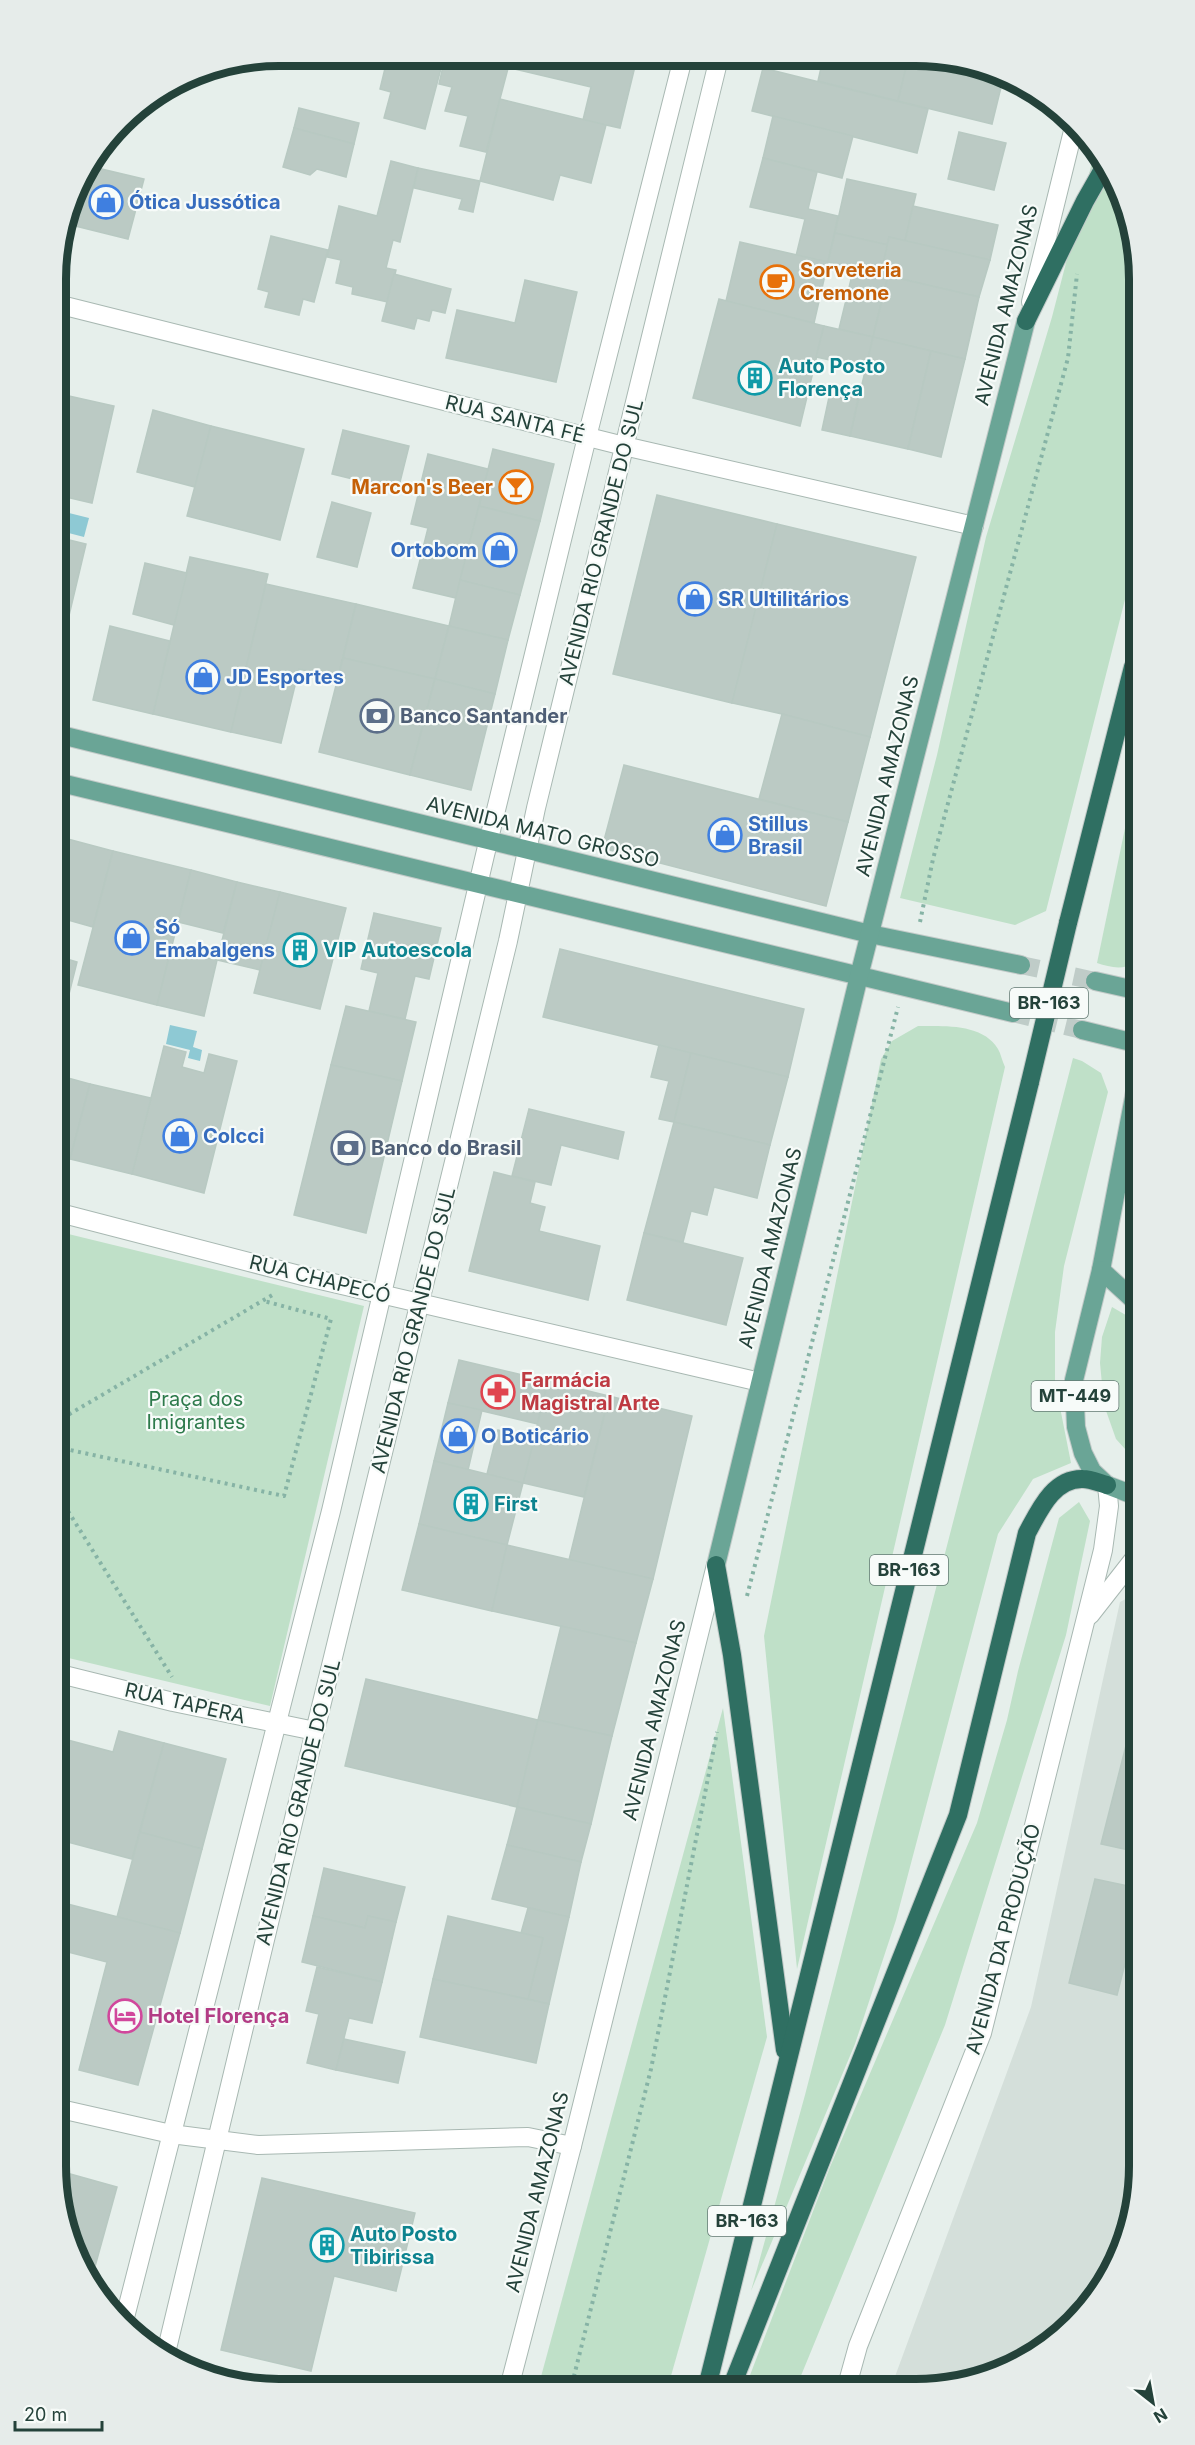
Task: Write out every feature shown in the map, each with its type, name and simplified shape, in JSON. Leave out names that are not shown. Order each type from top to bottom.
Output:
[{"type":"highway","points":[[1026,321],[1101,172]]},
{"type":"highway","name":"BR-163","points":[[709,2379],[786,2058],[959,1375],[1068,923],[1129,683]]},
{"type":"highway","points":[[735,2379],[958,1815],[1027,1533],[1043,1504],[1053,1491],[1066,1482],[1083,1479],[1107,1485]]},
{"type":"highway","points":[[716,1564],[732,1655],[786,2058]]},
{"type":"main road","name":"AVENIDA AMAZONAS","points":[[716,1564],[859,976],[1026,321]]},
{"type":"main road","name":"AVENIDA MATO GROSSO","points":[[66,736],[870,934],[1021,965]]},
{"type":"main road","points":[[66,784],[1013,1013]]},
{"type":"main road","points":[[1095,981],[1129,989]]},
{"type":"main road","points":[[1082,1030],[1129,1042]]},
{"type":"main road","name":"MT-449","points":[[1129,1123],[1101,1270],[1074,1380],[1076,1427],[1083,1453],[1092,1472],[1107,1485],[1129,1493]]},
{"type":"main road","points":[[1101,1270],[1129,1296]]},
{"type":"street","name":"AVENIDA RIO GRANDE DO SUL","points":[[126,2314],[277,1724],[587,436],[681,66]]},
{"type":"street","name":"AVENIDA RIO GRANDE DO SUL","points":[[167,2348],[315,1731],[506,953],[526,851],[717,66]]},
{"type":"street","name":"AVENIDA AMAZONAS","points":[[1026,321],[1072,134]]},
{"type":"street","name":"RUA SANTA FÉ","points":[[66,306],[624,446],[974,526]]},
{"type":"street","name":"RUA CHAPECÓ","points":[[66,1215],[303,1276],[760,1382]]},
{"type":"street","name":"AVENIDA DA PRODUÇÃO","points":[[849,2379],[858,2346],[982,2033],[1083,1623],[1095,1587],[1107,1534],[1109,1506],[1107,1485]]},
{"type":"street","name":"AVENIDA AMAZONAS","points":[[511,2379],[572,2146],[716,1564]]},
{"type":"street","name":"AVENIDA DA PRODUÇÃO","points":[[1083,1623],[1129,1565]]},
{"type":"street","name":"RUA TAPERA","points":[[66,1675],[192,1706],[315,1731]]},
{"type":"street","points":[[66,2110],[171,2134],[258,2145],[528,2137],[572,2146]]},
{"type":"path","points":[[916,942],[933,859],[1068,358],[1078,268]]},
{"type":"path","points":[[745,1604],[903,987]]},
{"type":"path","points":[[66,1416],[303,1276]]},
{"type":"path","points":[[66,1449],[284,1496],[331,1319],[264,1301]]},
{"type":"path","points":[[66,1508],[144,1635],[192,1706]]},
{"type":"path","points":[[573,2379],[651,2068],[718,1724]]},
{"type":"shaded area","points":[[1129,1597],[1129,2180],[1118,2235],[1101,2273],[1076,2307],[1057,2326],[1023,2351],[985,2368],[958,2375],[930,2379],[894,2379],[1031,2007],[1120,1602]]},
{"type":"green space","points":[[1093,160],[1101,172],[1118,210],[1129,265],[1129,584],[1046,911],[1015,925],[900,898],[937,755],[986,537],[1052,317]]},
{"type":"green space","points":[[1129,809],[1129,966],[1116,967],[1097,963]]},
{"type":"green space","points":[[918,1026],[962,1028],[983,1034],[998,1049],[1005,1067],[797,1969],[764,1636],[881,1059],[892,1041]]},
{"type":"green space","points":[[1073,1058],[1101,1073],[1108,1092],[1064,1266],[1055,1332],[1055,1382],[1071,1463],[1033,1479],[998,1534],[896,1920],[855,2044],[751,2291],[805,2095]]},
{"type":"green space","name":"Praça dos Imigrantes","points":[[66,1233],[364,1306],[270,1706],[66,1657]]},
{"type":"green space","points":[[1112,1307],[1129,1317],[1129,1453],[1116,1439],[1104,1405],[1100,1363],[1102,1337]]},
{"type":"green space","points":[[1079,1502],[1090,1521],[1066,1635],[945,2025],[800,2379],[749,2379],[830,2167],[977,1823],[1007,1720],[1059,1518]]},
{"type":"green space","points":[[723,1708],[767,2037],[670,2379],[540,2379]]},
{"type":"water","points":[[66,512],[89,518],[84,537],[66,532]]},
{"type":"water","points":[[170,1025],[197,1031],[193,1047],[202,1050],[200,1061],[188,1058],[190,1050],[166,1044]]},
{"type":"building","points":[[386,66],[442,66],[425,129],[384,118],[391,92],[380,89]]},
{"type":"building","points":[[443,66],[509,66],[486,152],[460,146],[468,116],[445,111],[452,87],[439,84]]},
{"type":"building","points":[[510,66],[635,66],[620,128],[583,120],[591,87],[510,68]]},
{"type":"building","points":[[821,66],[907,66],[898,101],[818,81]]},
{"type":"building","points":[[906,66],[930,66],[958,70],[1002,84],[992,124],[898,101]]},
{"type":"building","points":[[763,68],[928,109],[917,153],[752,111]]},
{"type":"building","points":[[500,99],[606,125],[591,183],[560,175],[553,200],[480,181]]},
{"type":"building","points":[[299,108],[359,123],[354,144],[294,128]]},
{"type":"building","points":[[773,116],[853,136],[842,178],[763,158]]},
{"type":"building","points":[[294,128],[354,144],[346,177],[317,169],[310,175],[283,167]]},
{"type":"building","points":[[959,132],[1006,143],[994,190],[948,179]]},
{"type":"building","points":[[763,158],[817,172],[808,209],[838,216],[828,262],[796,256],[805,219],[750,207]]},
{"type":"building","points":[[391,161],[418,168],[400,242],[393,240],[386,268],[396,270],[388,302],[352,294],[353,287],[336,283],[341,260],[327,257],[339,206],[377,216]]},
{"type":"building","name":"Ótica Jussótica","points":[[97,168],[144,179],[128,239],[73,225],[82,197]]},
{"type":"building","points":[[418,168],[480,181],[473,212],[459,209],[462,199],[414,188]]},
{"type":"building","points":[[847,179],[916,194],[905,241],[889,237],[888,245],[835,233]]},
{"type":"building","points":[[913,206],[998,225],[990,260],[905,241]]},
{"type":"building","points":[[835,233],[888,245],[881,274],[828,262]]},
{"type":"building","points":[[271,236],[328,250],[314,302],[303,299],[299,315],[265,307],[269,292],[258,289]]},
{"type":"building","points":[[889,237],[990,260],[979,297],[881,274]]},
{"type":"building","name":"Sorveteria Cremone","points":[[740,242],[828,262],[814,323],[726,301]]},
{"type":"building","points":[[854,267],[888,276],[873,337],[839,329]]},
{"type":"building","points":[[394,274],[451,289],[445,313],[432,310],[429,321],[417,318],[414,329],[382,321]]},
{"type":"building","points":[[888,276],[979,297],[965,359],[873,337]]},
{"type":"building","points":[[525,280],[577,292],[556,382],[446,358],[457,310],[515,323]]},
{"type":"building","name":"Auto Posto Florença","points":[[719,299],[824,326],[800,426],[693,398]]},
{"type":"building","points":[[824,326],[873,337],[866,368],[816,357]]},
{"type":"building","points":[[873,337],[931,351],[908,449],[850,436]]},
{"type":"building","points":[[931,351],[965,359],[941,457],[908,449]]},
{"type":"building","points":[[831,388],[859,394],[850,436],[822,430]]},
{"type":"building","points":[[69,396],[114,406],[92,503],[66,497],[66,410]]},
{"type":"building","points":[[153,410],[211,426],[195,487],[137,472]]},
{"type":"building","points":[[211,426],[304,449],[280,540],[187,516]]},
{"type":"building","points":[[343,430],[409,446],[398,490],[332,474]]},
{"type":"building","name":"Marcon's Beer","points":[[493,449],[554,464],[540,521],[479,506]]},
{"type":"building","points":[[428,454],[488,469],[456,598],[413,588],[428,528],[411,524]]},
{"type":"building","name":"SR Ultilitários","points":[[657,495],[777,524],[732,703],[613,674]]},
{"type":"building","points":[[332,502],[371,513],[357,567],[317,557]]},
{"type":"building","name":"Ortobom","points":[[479,506],[540,521],[520,595],[460,580]]},
{"type":"building","points":[[777,524],[916,557],[870,737],[732,703]]},
{"type":"building","points":[[66,539],[86,544],[66,628]]},
{"type":"building","name":"JD Esportes","points":[[190,557],[268,574],[231,732],[153,714]]},
{"type":"building","points":[[145,563],[187,573],[174,625],[133,614]]},
{"type":"building","points":[[460,580],[520,595],[508,640],[449,626]]},
{"type":"building","points":[[266,584],[356,604],[338,678],[299,669],[281,743],[231,732]]},
{"type":"building","points":[[356,604],[449,626],[435,679],[343,658]]},
{"type":"building","points":[[110,626],[170,641],[153,714],[93,700]]},
{"type":"building","points":[[449,626],[508,640],[495,694],[435,679]]},
{"type":"building","name":"Banco Santander","points":[[343,658],[435,679],[410,775],[319,752]]},
{"type":"building","points":[[435,679],[495,694],[471,790],[410,775]]},
{"type":"building","points":[[782,714],[870,737],[848,822],[759,799]]},
{"type":"building","name":"Stillus Brasil","points":[[624,765],[848,822],[826,906],[602,848]]},
{"type":"building","points":[[66,839],[113,851],[93,927],[66,920]]},
{"type":"building","name":"Só Emabalgens","points":[[113,851],[191,870],[157,1005],[78,985]]},
{"type":"building","points":[[191,870],[237,882],[223,933],[178,922]]},
{"type":"building","points":[[237,882],[280,892],[260,970],[217,960]]},
{"type":"building","name":"VIP Autoescola","points":[[280,892],[346,908],[320,1009],[254,993]]},
{"type":"building","points":[[374,913],[441,928],[429,979],[415,976],[405,1019],[369,1011],[378,973],[361,969]]},
{"type":"building","points":[[171,949],[217,960],[204,1016],[157,1005]]},
{"type":"building","points":[[560,949],[804,1009],[788,1077],[543,1017]]},
{"type":"building","points":[[66,959],[77,962],[69,994],[66,993]]},
{"type":"building","points":[[346,1006],[416,1022],[402,1081],[331,1065]]},
{"type":"building","points":[[659,1045],[691,1053],[674,1122],[659,1119],[669,1081],[651,1077]]},
{"type":"building","name":"Colcci","points":[[164,1046],[186,1052],[182,1067],[204,1073],[209,1054],[237,1061],[204,1193],[132,1174]]},
{"type":"building","points":[[691,1053],[788,1077],[770,1145],[674,1122]]},
{"type":"building","name":"Banco do Brasil","points":[[331,1065],[402,1081],[366,1233],[294,1215]]},
{"type":"building","points":[[66,1077],[90,1084],[70,1159],[66,1158]]},
{"type":"building","points":[[90,1084],[151,1098],[132,1174],[70,1159]]},
{"type":"building","points":[[529,1109],[624,1132],[618,1159],[561,1145],[551,1185],[512,1176]]},
{"type":"building","points":[[674,1122],[770,1145],[757,1198],[714,1187],[707,1215],[691,1211],[683,1242],[644,1233]]},
{"type":"building","points":[[494,1172],[535,1182],[530,1203],[545,1207],[539,1231],[600,1246],[588,1300],[469,1271]]},
{"type":"building","points":[[644,1233],[743,1258],[726,1325],[627,1300]]},
{"type":"building","name":"Farmácia Magistral Arte","points":[[459,1360],[548,1381],[538,1424],[448,1403]]},
{"type":"building","points":[[548,1381],[609,1396],[584,1497],[523,1483]]},
{"type":"building","points":[[609,1396],[692,1416],[653,1579],[569,1560]]},
{"type":"building","name":"O Boticário","points":[[448,1403],[482,1410],[468,1470],[434,1461]]},
{"type":"building","points":[[498,1430],[534,1439],[523,1483],[487,1474]]},
{"type":"building","name":"First","points":[[434,1461],[523,1483],[507,1545],[419,1524]]},
{"type":"building","points":[[419,1524],[507,1545],[492,1611],[402,1590]]},
{"type":"building","points":[[507,1545],[653,1579],[636,1643],[492,1611]]},
{"type":"building","points":[[561,1626],[636,1643],[612,1736],[538,1720]]},
{"type":"building","points":[[366,1679],[538,1720],[517,1807],[345,1766]]},
{"type":"building","points":[[538,1720],[612,1736],[591,1824],[517,1807]]},
{"type":"building","points":[[119,1731],[164,1743],[132,1859],[66,1842],[66,1740],[113,1752]]},
{"type":"building","points":[[1129,1734],[1129,1850],[1101,1844]]},
{"type":"building","points":[[164,1743],[226,1759],[202,1849],[140,1832]]},
{"type":"building","points":[[517,1807],[591,1824],[581,1862],[507,1845]]},
{"type":"building","points":[[140,1832],[202,1849],[180,1933],[117,1917]]},
{"type":"building","points":[[507,1845],[581,1862],[569,1917],[492,1899]]},
{"type":"building","points":[[324,1868],[405,1887],[396,1922],[368,1916],[365,1928],[313,1916]]},
{"type":"building","points":[[1095,1879],[1129,1886],[1129,1948],[1117,1995],[1069,1983]]},
{"type":"building","name":"Hotel Florença","points":[[66,1904],[180,1933],[138,2085],[79,2070],[107,1962],[66,1952]]},
{"type":"building","points":[[528,1908],[569,1917],[549,2004],[528,1999],[543,1938],[521,1933]]},
{"type":"building","points":[[313,1916],[365,1928],[368,1916],[396,1922],[382,1982],[302,1962]]},
{"type":"building","points":[[448,1916],[543,1938],[528,1999],[433,1979]]},
{"type":"building","points":[[317,1967],[382,1982],[372,2023],[349,2018],[336,2070],[307,2063],[319,2014],[306,2011]]},
{"type":"building","points":[[433,1979],[549,2004],[536,2063],[420,2037]]},
{"type":"building","points":[[344,2039],[405,2052],[398,2083],[336,2070]]},
{"type":"building","points":[[66,2173],[117,2187],[94,2272],[73,2221]]},
{"type":"building","name":"Auto Posto Tibirissa","points":[[262,2178],[415,2213],[396,2291],[334,2276],[311,2371],[221,2350]]},
{"type":"tunnel","points":[[1021,965],[1095,981]]},
{"type":"tunnel","points":[[1013,1013],[1082,1030]]},
{"type":"place","name":"Ótica Jussótica","points":[[106,202]]},
{"type":"place","name":"Sorveteria Cremone","points":[[777,282]]},
{"type":"place","name":"Auto Posto Florença","points":[[755,378]]},
{"type":"place","name":"Marcon's Beer","points":[[516,487]]},
{"type":"place","name":"Ortobom","points":[[500,550]]},
{"type":"place","name":"SR Ultilitários","points":[[695,599]]},
{"type":"place","name":"JD Esportes","points":[[203,677]]},
{"type":"place","name":"Banco Santander","points":[[377,716]]},
{"type":"place","name":"Stillus Brasil","points":[[725,835]]},
{"type":"place","name":"Só Emabalgens","points":[[132,938]]},
{"type":"place","name":"VIP Autoescola","points":[[300,950]]},
{"type":"place","name":"Colcci","points":[[180,1136]]},
{"type":"place","name":"Banco do Brasil","points":[[348,1148]]},
{"type":"place","name":"Farmácia Magistral Arte","points":[[498,1392]]},
{"type":"place","name":"O Boticário","points":[[458,1436]]},
{"type":"place","name":"First","points":[[471,1504]]},
{"type":"place","name":"Hotel Florença","points":[[125,2016]]},
{"type":"place","name":"Auto Posto Tibirissa","points":[[327,2245]]}]
